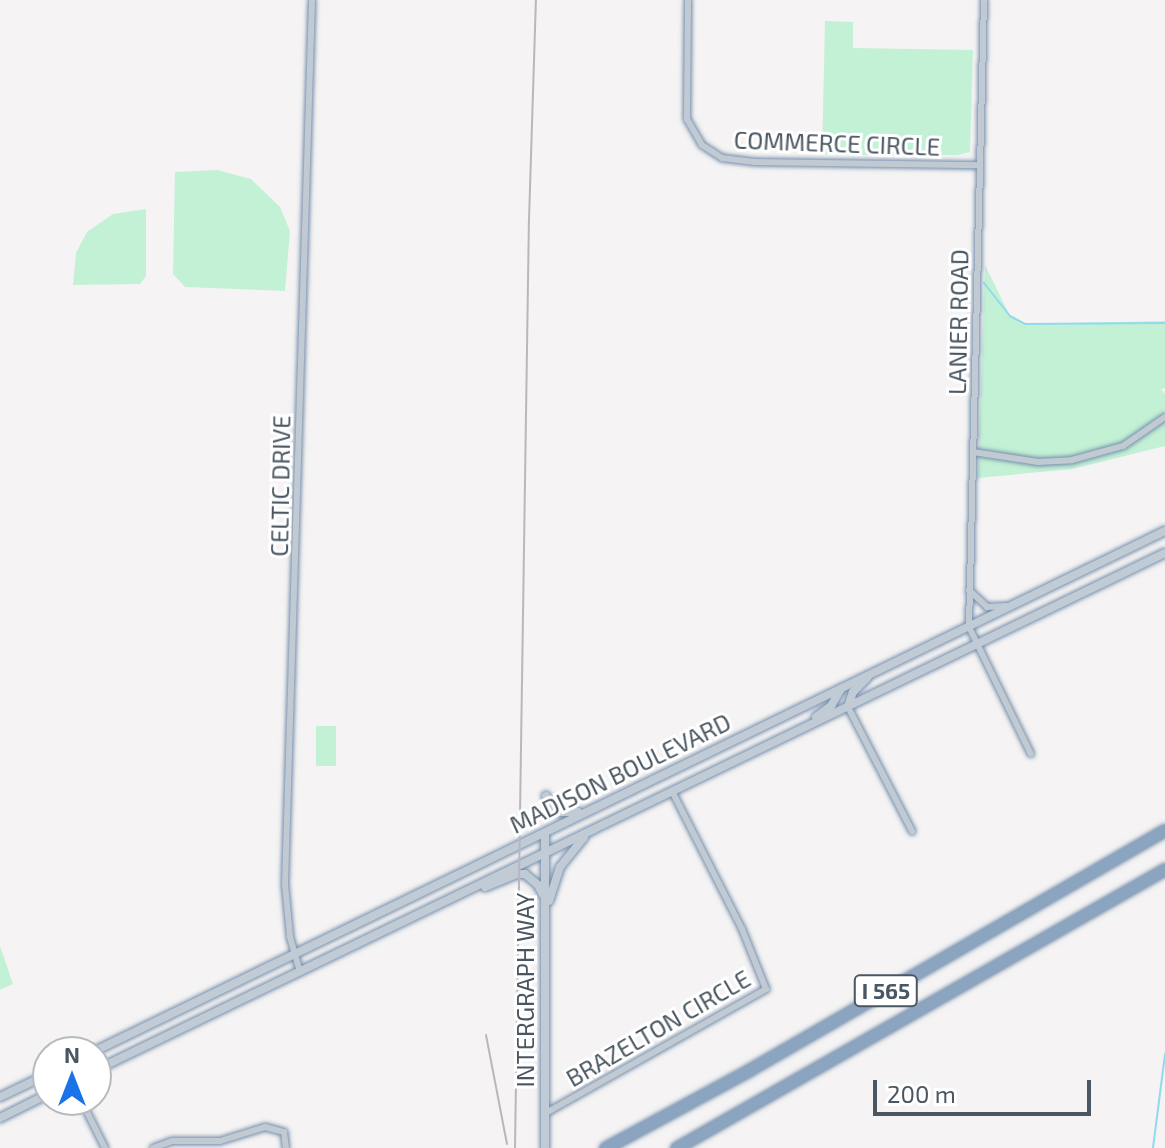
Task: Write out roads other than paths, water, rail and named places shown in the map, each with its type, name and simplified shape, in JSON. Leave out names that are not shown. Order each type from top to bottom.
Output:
[{"type":"highway","name":"I 565","points":[[605,1148],[762,1063],[1165,830]]},
{"type":"highway","name":"I 565","points":[[676,1148],[1162,871]]},
{"type":"main road","name":"MADISON BOULEVARD","points":[[112,1043],[293,952],[545,833],[1165,531]]},
{"type":"main road","points":[[1129,548],[1138,566]]},
{"type":"main road","name":"MADISON BOULEVARD","points":[[112,1062],[1165,553]]},
{"type":"main road","points":[[848,707],[853,692],[877,669]]},
{"type":"main road","points":[[803,727],[831,706],[842,687]]},
{"type":"main road","points":[[546,796],[552,808],[568,815],[634,788]]},
{"type":"main road","points":[[546,913],[560,867],[592,830]]},
{"type":"main road","name":"INTERGRAPH WAY","points":[[545,833],[545,1148]]},
{"type":"main road","points":[[457,895],[525,874],[538,885],[545,899]]},
{"type":"main road","points":[[0,1097],[32,1082]]},
{"type":"main road","points":[[0,1118],[32,1102]]},
{"type":"street","name":"CELTIC DRIVE","points":[[300,972],[293,952],[285,884],[312,0]]},
{"type":"street","name":"COMMERCE CIRCLE","points":[[688,0],[687,119],[695,136],[722,158],[755,162],[979,165]]},
{"type":"street","name":"LANIER ROAD","points":[[984,0],[969,627],[1031,754]]},
{"type":"street","points":[[973,452],[1038,462],[1082,458],[1123,446],[1165,417]]},
{"type":"street","points":[[969,589],[987,607],[1014,605]]},
{"type":"street","points":[[848,707],[912,831]]},
{"type":"street","name":"BRAZELTON CIRCLE","points":[[546,1113],[766,989],[742,929],[672,791]]},
{"type":"street","points":[[166,1017],[173,1033]]},
{"type":"street","points":[[89,1116],[105,1148]]},
{"type":"street","points":[[153,1148],[172,1141],[220,1141],[265,1127],[284,1132],[286,1148]]},
{"type":"waterway","points":[[984,283],[1010,316],[1025,324],[1165,323]]},
{"type":"waterway","points":[[1153,1148],[1165,1054]]},
{"type":"railway","points":[[515,1148],[529,220],[536,0]]},
{"type":"railway","points":[[486,1035],[507,1144]]}]
